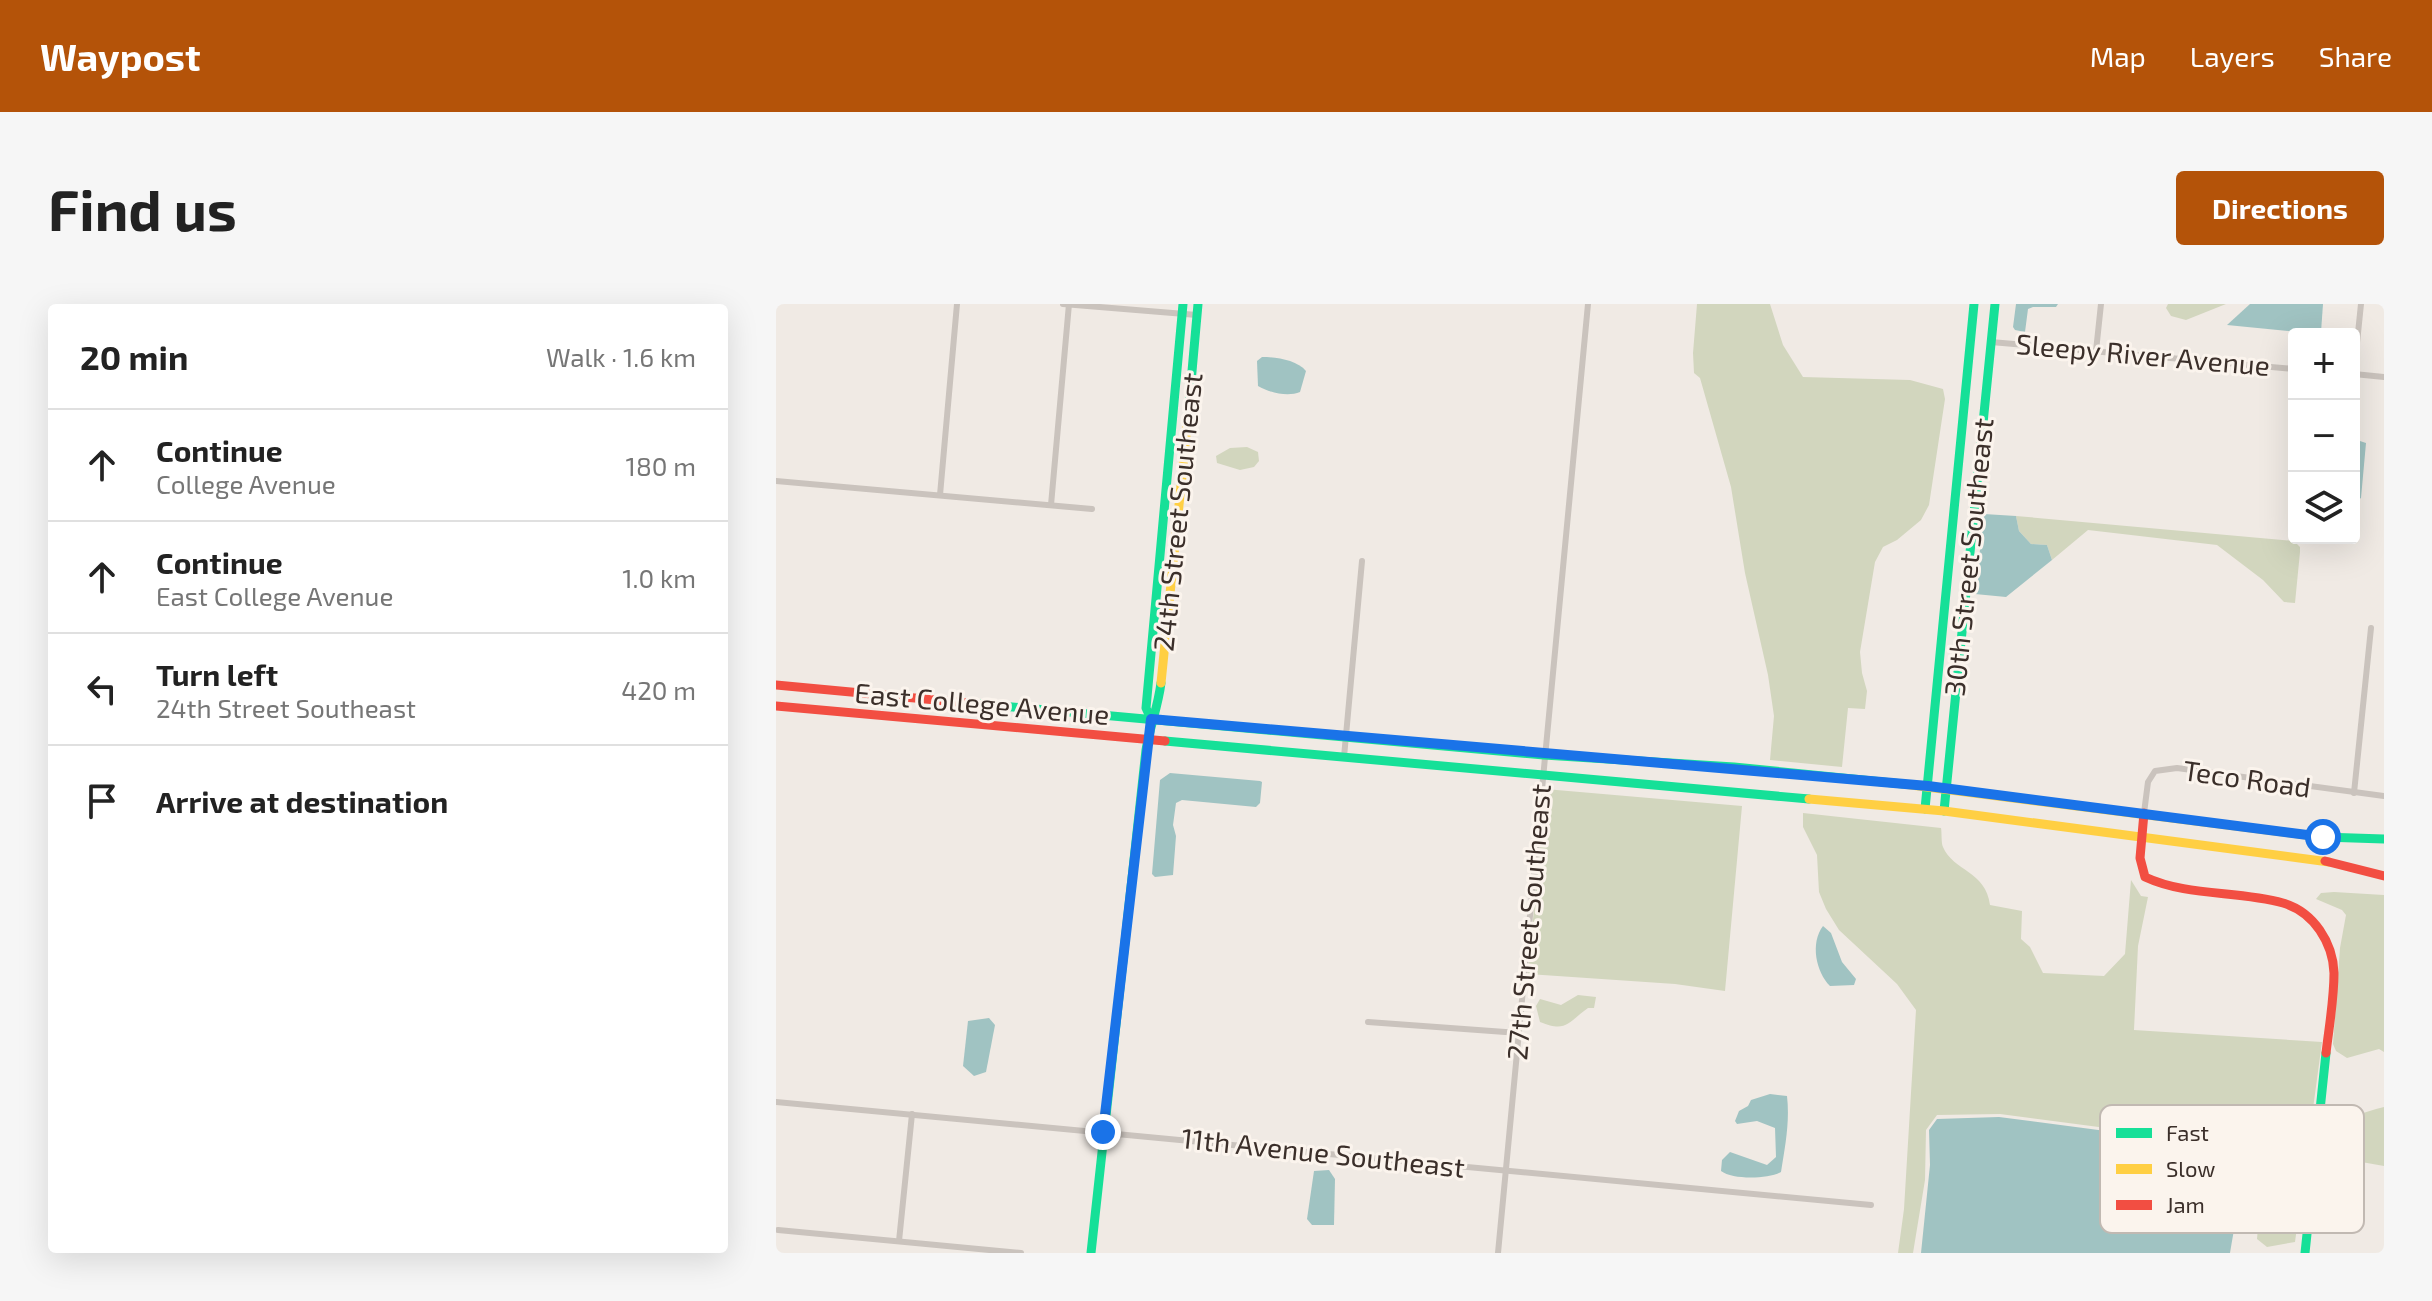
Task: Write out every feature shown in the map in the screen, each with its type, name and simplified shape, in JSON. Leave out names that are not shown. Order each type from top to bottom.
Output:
[{"type":"main road","name":"24th Street Southeast","points":[[1091,1253],[1148,739],[1151,719],[1158,705],[1198,304]]},
{"type":"main road","name":"30th Street Southeast","points":[[1925,809],[1974,304]]},
{"type":"main road","name":"30th Street Southeast","points":[[1944,811],[1995,304]]},
{"type":"main road","name":"24th Street Southeast","points":[[1151,719],[1146,708],[1182,309]]},
{"type":"main road","name":"East College Avenue","points":[[776,685],[1544,755],[1734,767],[1928,786],[2323,837]]},
{"type":"main road","name":"East College Avenue","points":[[776,706],[1925,809],[2325,861]]},
{"type":"main road","points":[[2144,813],[2141,870],[2145,877],[2154,883],[2284,903],[2299,909],[2316,923],[2330,946],[2334,975],[2320,1105]]},
{"type":"main road","points":[[2323,837],[2384,839]]},
{"type":"main road","points":[[2323,837],[2384,846]]},
{"type":"main road","points":[[2325,861],[2384,870]]},
{"type":"main road","points":[[2325,861],[2384,876]]},
{"type":"main road","points":[[2305,1253],[2307,1233]]},
{"type":"street","points":[[940,495],[957,304]]},
{"type":"street","points":[[1051,505],[1066,304],[1182,309],[1197,315]]},
{"type":"street","name":"27th Street Southeast","points":[[1498,1253],[1588,304]]},
{"type":"street","points":[[2096,351],[2101,304]]},
{"type":"street","points":[[2359,328],[2361,304]]},
{"type":"street","name":"Sleepy River Avenue","points":[[1991,342],[2288,368]]},
{"type":"street","points":[[2360,374],[2384,377]]},
{"type":"street","points":[[776,481],[1092,509]]},
{"type":"street","points":[[1344,757],[1362,561]]},
{"type":"street","points":[[2354,793],[2371,628]]},
{"type":"street","name":"Teco Road","points":[[2144,813],[2148,782],[2155,771],[2177,768],[2384,796]]},
{"type":"street","points":[[1368,1022],[1519,1033]]},
{"type":"street","name":"11th Avenue Southeast","points":[[776,1102],[1871,1205]]},
{"type":"street","points":[[899,1241],[912,1114]]},
{"type":"street","points":[[778,1230],[1021,1253]]},
{"type":"green space","points":[[1697,304],[1770,304],[1783,345],[1803,377],[1910,380],[1943,389],[1945,399],[1929,505],[1921,520],[1897,540],[1883,547],[1875,562],[1860,652],[1867,691],[1865,709],[1848,708],[1842,767],[1770,760],[1774,716],[1768,675],[1745,573],[1731,487],[1700,378],[1694,373]]},
{"type":"green space","points":[[2168,304],[2226,304],[2186,320],[2171,316],[2166,308]]},
{"type":"green space","points":[[1247,447],[1258,452],[1259,461],[1254,467],[1240,470],[1217,463],[1216,456],[1230,448]]},
{"type":"green space","points":[[2016,516],[2288,540],[2288,544],[2300,547],[2295,603],[2284,602],[2263,580],[2217,545],[2088,530],[2052,560],[2047,545],[2031,544],[2019,531]]},
{"type":"green space","points":[[1545,789],[1742,806],[1725,991],[1675,984],[1528,974]]},
{"type":"green space","points":[[1803,813],[1941,828],[1942,845],[1948,855],[1982,885],[1990,905],[2022,911],[2021,939],[2030,947],[2043,973],[2104,976],[2125,954],[2131,880],[2141,896],[2148,897],[2138,946],[2134,1030],[2322,1042],[2313,1105],[2100,1105],[2100,1127],[2000,1114],[1937,1115],[1926,1130],[1925,1180],[1913,1253],[1898,1253],[1904,1209],[1916,1010],[1897,984],[1839,930],[1826,909],[1819,892],[1817,855],[1803,827]]},
{"type":"green space","points":[[2321,893],[2384,895],[2384,1052],[2379,1049],[2347,1058],[2336,1051],[2333,1044],[2340,948],[2346,915],[2342,910],[2316,899]]},
{"type":"green space","points":[[1578,995],[1596,997],[1594,1008],[1588,1008],[1562,1026],[1540,1022],[1536,1006],[1540,999],[1561,1005]]},
{"type":"green space","points":[[2384,1107],[2384,1166],[2364,1162],[2364,1113]]},
{"type":"green space","points":[[2258,1233],[2296,1233],[2295,1242],[2267,1247],[2257,1239]]},
{"type":"water","points":[[2016,304],[2058,304],[2056,307],[2028,309],[2025,332],[2013,327]]},
{"type":"water","points":[[2250,304],[2323,304],[2321,328],[2288,328],[2288,331],[2227,325]]},
{"type":"water","points":[[1262,357],[1286,360],[1302,367],[1306,371],[1300,392],[1279,394],[1258,386],[1257,361]]},
{"type":"water","points":[[2360,441],[2366,443],[2360,499]]},
{"type":"water","points":[[1984,514],[2016,516],[2019,531],[2031,544],[2047,545],[2052,560],[2006,597],[1975,594]]},
{"type":"water","points":[[1170,773],[1260,781],[1260,803],[1256,807],[1182,800],[1176,803],[1173,875],[1155,877],[1152,874],[1160,780]]},
{"type":"water","points":[[1823,926],[1831,933],[1842,962],[1856,979],[1854,985],[1830,986],[1821,973],[1816,949]]},
{"type":"water","points":[[989,1018],[995,1025],[986,1072],[974,1076],[963,1066],[968,1021]]},
{"type":"water","points":[[1770,1094],[1787,1096],[1781,1172],[1751,1178],[1726,1174],[1721,1171],[1722,1160],[1730,1152],[1767,1165],[1776,1157],[1775,1128],[1757,1121],[1737,1124],[1735,1121],[1739,1111],[1751,1100]]},
{"type":"water","points":[[1999,1117],[2100,1130],[2100,1233],[2234,1233],[2230,1253],[1921,1253],[1930,1165],[1929,1130],[1937,1119]]},
{"type":"water","points":[[1329,1170],[1335,1179],[1334,1225],[1312,1225],[1307,1219],[1314,1171]]},
{"type":"traffic: fast","points":[[1151,719],[1146,708],[1183,304]]},
{"type":"traffic: fast","points":[[1188,416],[1198,304]]},
{"type":"traffic: fast","points":[[1925,809],[1974,304]]},
{"type":"traffic: fast","points":[[1944,811],[1995,304]]},
{"type":"traffic: fast","points":[[1091,1253],[1146,750],[1161,683]]},
{"type":"traffic: fast","points":[[968,703],[1903,784]]},
{"type":"traffic: fast","points":[[1165,741],[1809,799]]},
{"type":"traffic: fast","points":[[2323,837],[2384,839]]},
{"type":"traffic: fast","points":[[2321,1105],[2326,1053]]},
{"type":"traffic: fast","points":[[2305,1253],[2307,1233]]},
{"type":"traffic: slow","points":[[1161,683],[1188,416]]},
{"type":"traffic: slow","points":[[1903,784],[2329,838]]},
{"type":"traffic: slow","points":[[1809,799],[1944,811],[2329,862]]},
{"type":"traffic: jam","points":[[776,685],[968,703]]},
{"type":"traffic: jam","points":[[776,706],[1165,741]]},
{"type":"traffic: jam","points":[[2144,813],[2140,858],[2145,877],[2178,888],[2283,903],[2304,914],[2320,930],[2330,951],[2334,973],[2326,1053]]},
{"type":"traffic: jam","points":[[2325,861],[2384,876]]},
{"type":"route","points":[[1103,1132],[1151,719],[1928,786],[2323,837]]}]
